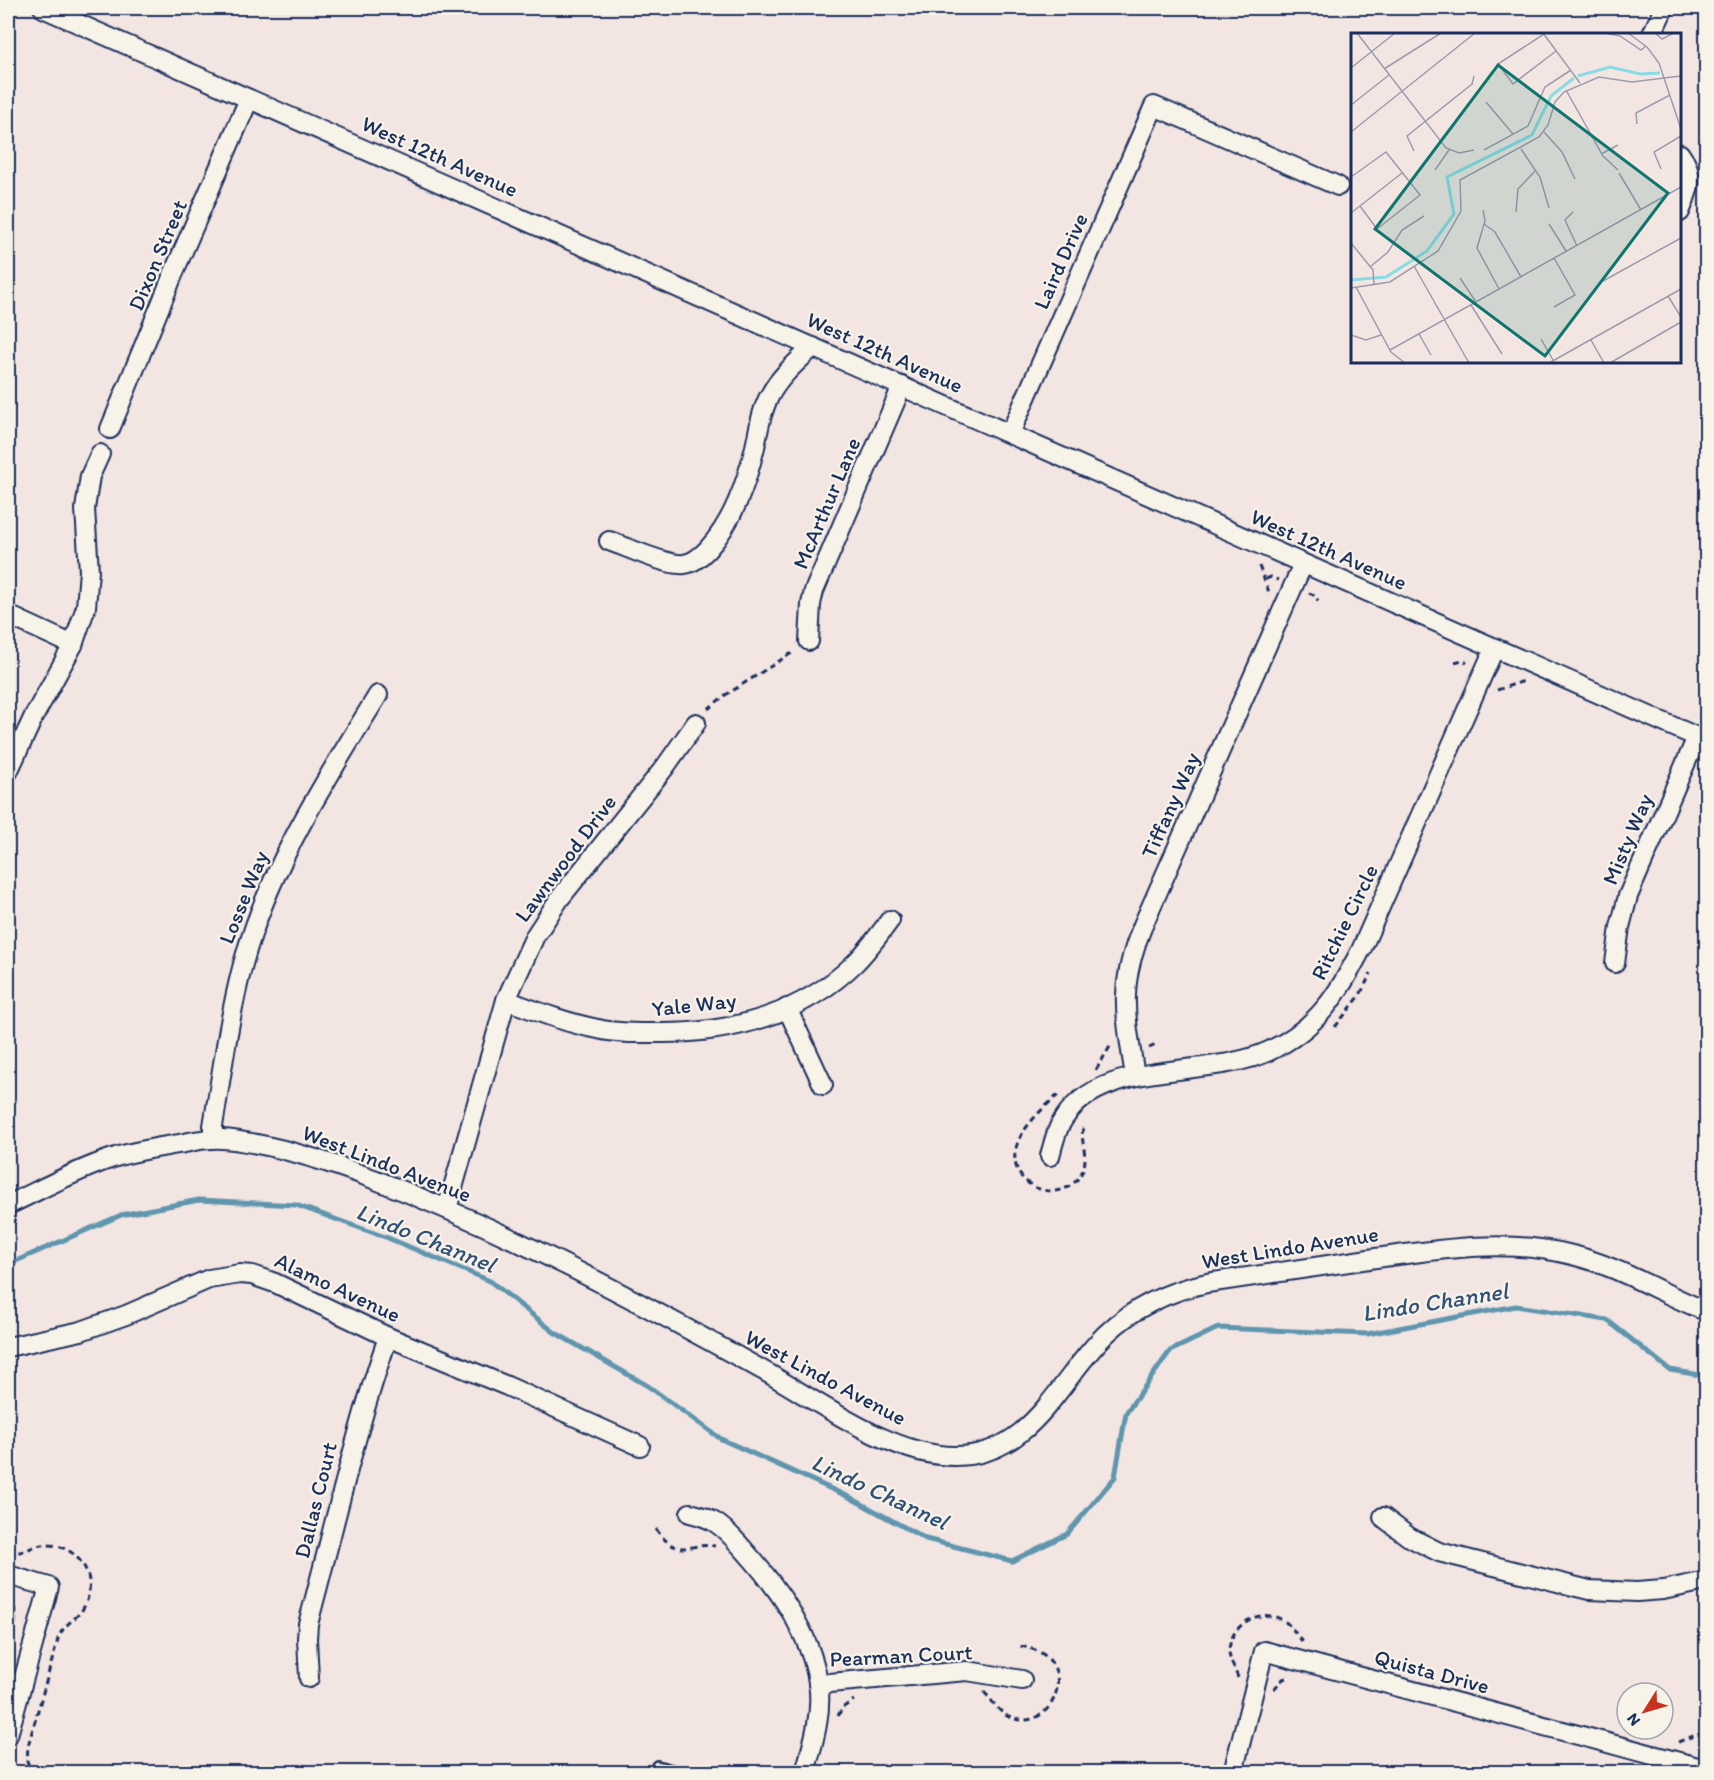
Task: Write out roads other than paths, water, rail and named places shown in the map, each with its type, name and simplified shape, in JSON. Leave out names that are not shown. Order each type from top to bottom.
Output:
[{"type":"street","name":"West 12th Avenue","points":[[43,8],[1702,739]]},
{"type":"street","points":[[1652,33],[1664,8]]},
{"type":"street","name":"Dixon Street","points":[[110,429],[177,265],[249,99]]},
{"type":"street","name":"Laird Drive","points":[[1010,434],[1154,106],[1338,186]]},
{"type":"street","points":[[1681,155],[1688,165],[1689,190],[1681,210]]},
{"type":"street","points":[[609,541],[681,564],[695,560],[703,554],[726,525],[737,502],[748,472],[761,417],[771,394],[783,377],[813,347]]},
{"type":"street","name":"McArthur Lane","points":[[809,642],[809,615],[814,591],[902,387]]},
{"type":"street","points":[[8,772],[34,716],[74,645],[86,607],[89,571],[85,526],[86,494],[90,476],[100,454]]},
{"type":"street","name":"Tiffany Way","points":[[1135,1076],[1125,1005],[1131,959],[1143,925],[1303,564]]},
{"type":"street","points":[[8,615],[74,645]]},
{"type":"street","name":"Ritchie Circle","points":[[1050,1155],[1060,1123],[1079,1102],[1106,1085],[1135,1076],[1214,1066],[1251,1058],[1287,1041],[1318,1018],[1341,988],[1362,948],[1494,648]]},
{"type":"street","name":"Losse Way","points":[[213,1138],[213,1126],[233,1011],[243,964],[258,920],[277,873],[301,824],[378,695]]},
{"type":"street","name":"Lawnwood Drive","points":[[447,1209],[506,1000],[524,957],[547,917],[696,723]]},
{"type":"street","name":"Misty Way","points":[[1615,963],[1620,927],[1628,896],[1702,739]]},
{"type":"street","name":"Yale Way","points":[[506,1000],[562,1020],[590,1028],[618,1032],[686,1033],[728,1029],[808,998],[841,975],[865,952],[890,920]]},
{"type":"street","points":[[787,1008],[823,1085]]},
{"type":"street","name":"West Lindo Avenue","points":[[8,1205],[69,1175],[111,1159],[146,1149],[213,1138],[272,1147],[311,1157],[347,1168],[447,1209],[528,1246],[674,1321],[874,1433],[919,1451],[947,1456],[980,1453],[1012,1439],[1029,1426],[1048,1406],[1096,1344],[1116,1325],[1134,1311],[1161,1297],[1207,1283],[1422,1252],[1467,1248],[1529,1247],[1588,1259],[1707,1311]]},
{"type":"street","name":"Alamo Avenue","points":[[8,1347],[81,1331],[126,1315],[208,1279],[240,1274],[252,1275],[275,1283],[388,1337],[507,1386],[640,1446]]},
{"type":"street","name":"Dallas Court","points":[[309,1678],[307,1639],[309,1624],[344,1479],[388,1337]]},
{"type":"street","points":[[690,1513],[714,1521],[724,1529],[772,1584],[799,1626],[814,1664],[818,1684],[816,1727],[805,1773]]},
{"type":"street","points":[[1383,1517],[1409,1537],[1439,1552],[1589,1590],[1637,1592],[1663,1590],[1707,1581]]},
{"type":"street","points":[[8,1575],[49,1587],[8,1735]]},
{"type":"street","name":"Quista Drive","points":[[1233,1773],[1264,1651],[1705,1769],[1704,1773]]},
{"type":"street","name":"Pearman Court","points":[[818,1684],[967,1671],[1022,1680]]},
{"type":"lane","points":[[657,1766],[678,1773]]},
{"type":"waterway","name":"Lindo Channel","points":[[8,1262],[16,1261],[121,1215],[199,1200],[296,1205],[388,1238],[490,1281],[554,1332],[648,1386],[721,1439],[849,1497],[926,1539],[1012,1561],[1067,1534],[1115,1477],[1126,1413],[1170,1351],[1218,1328],[1367,1334],[1516,1306],[1607,1320],[1670,1370],[1706,1376]]}]
